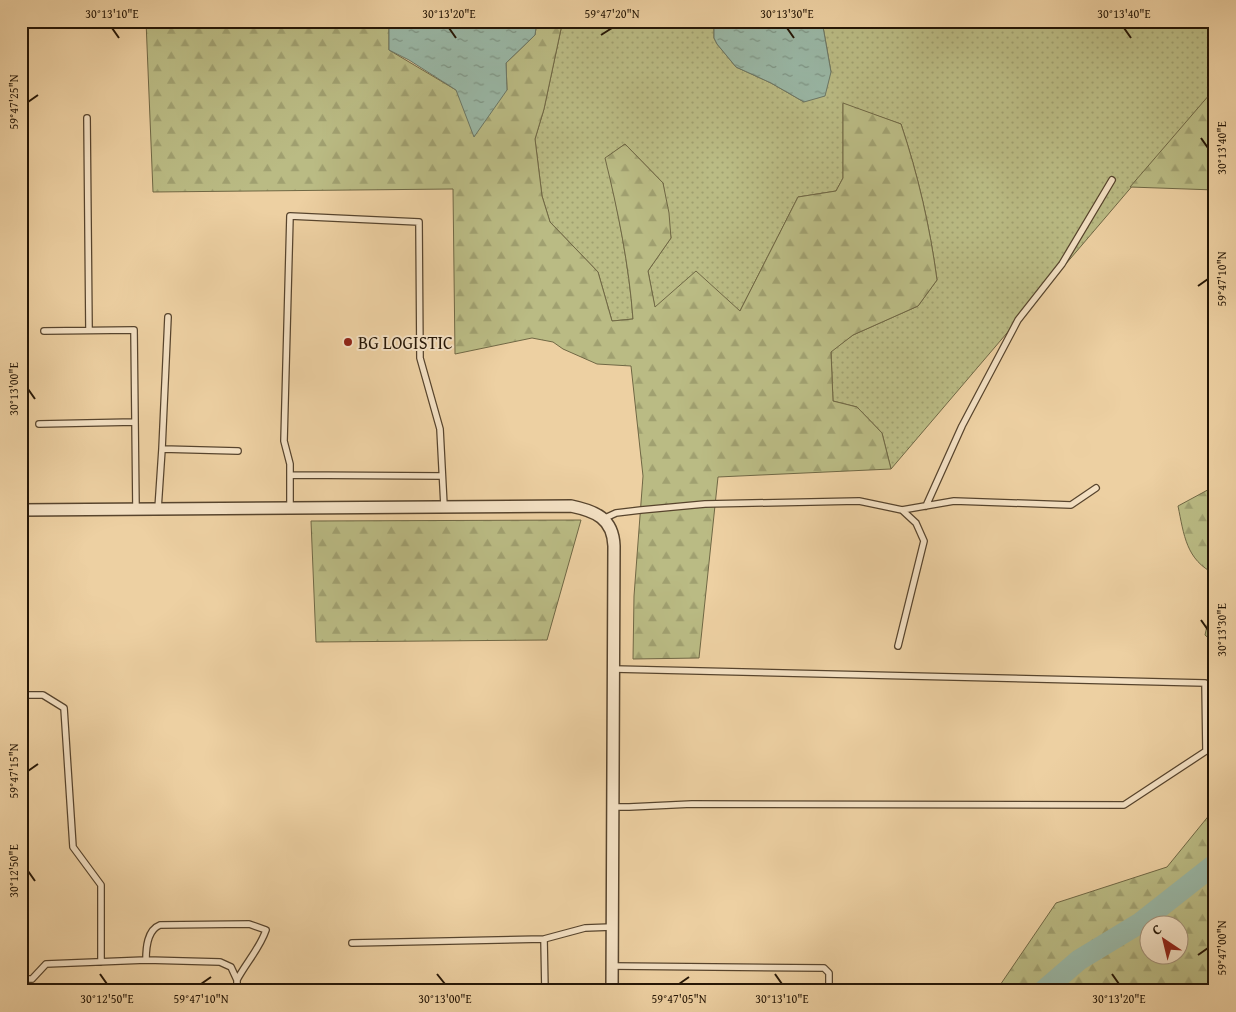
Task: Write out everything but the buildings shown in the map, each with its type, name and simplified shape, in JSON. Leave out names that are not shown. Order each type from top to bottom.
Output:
[{"type":"street","points":[[21,510],[570,506],[586,509],[603,519],[613,534],[614,807],[612,991]]},
{"type":"lane","points":[[87,118],[89,330]]},
{"type":"lane","points":[[926,506],[962,426],[1018,320],[1062,264],[1112,180]]},
{"type":"lane","points":[[290,508],[290,464],[284,441],[290,216],[419,222],[420,358],[440,430],[444,506]]},
{"type":"lane","points":[[158,509],[168,317]]},
{"type":"lane","points":[[44,331],[134,330],[136,509]]},
{"type":"lane","points":[[39,424],[135,422]]},
{"type":"lane","points":[[162,449],[238,451]]},
{"type":"lane","points":[[290,475],[442,476]]},
{"type":"lane","points":[[603,519],[616,513],[705,504],[859,501],[902,510],[954,501],[1072,506],[1096,488]]},
{"type":"lane","points":[[898,646],[924,541],[916,523],[902,510]]},
{"type":"lane","points":[[614,668],[1205,683],[1206,751],[1124,805],[692,804],[630,808],[614,807]]},
{"type":"lane","points":[[21,695],[43,695],[64,708],[72,803],[73,847],[101,885],[100,962]]},
{"type":"lane","points":[[146,960],[147,944],[152,930],[160,925],[249,924],[266,930],[262,942],[236,980]]},
{"type":"lane","points":[[352,943],[544,939],[584,928],[612,927]]},
{"type":"lane","points":[[544,939],[545,991]]},
{"type":"lane","points":[[21,979],[32,979],[46,964],[146,960],[220,962],[231,967],[236,980],[236,991]]},
{"type":"lane","points":[[612,966],[824,968],[829,973],[829,991]]},
{"type":"green space","points":[[146,21],[389,21],[389,50],[456,90],[507,90],[506,63],[535,35],[537,21],[553,21],[561,29],[544,109],[535,139],[542,196],[550,222],[598,272],[612,321],[633,319],[622,238],[605,158],[625,144],[663,183],[669,213],[671,238],[648,271],[655,307],[696,271],[740,311],[798,197],[836,191],[843,178],[843,103],[901,124],[923,201],[937,280],[918,306],[853,335],[831,352],[833,401],[857,407],[882,433],[891,469],[718,477],[699,658],[633,659],[634,596],[643,476],[631,366],[597,364],[563,349],[553,342],[532,338],[455,354],[453,189],[153,192]]},
{"type":"green space","points":[[553,21],[714,21],[714,38],[736,67],[771,83],[804,102],[831,72],[822,21],[1215,21],[1215,89],[891,469],[882,433],[857,407],[833,401],[831,351],[853,335],[918,306],[937,280],[923,201],[901,124],[843,104],[843,178],[836,191],[798,197],[740,311],[673,293],[655,308],[648,271],[671,238],[663,183],[625,144],[606,158],[629,279],[633,319],[612,321],[598,272],[550,222],[542,196],[535,139],[544,109],[561,29]]},
{"type":"green space","points":[[1215,89],[1215,190],[1130,187],[1210,94]]},
{"type":"green space","points":[[1215,486],[1215,574],[1198,562],[1192,554],[1185,537],[1178,506]]},
{"type":"green space","points":[[581,520],[547,640],[316,642],[311,521]]},
{"type":"green space","points":[[1209,617],[1215,617],[1215,644],[1205,635]]},
{"type":"green space","points":[[1215,808],[1215,991],[996,991],[1056,903],[1167,867]]},
{"type":"water","points":[[389,21],[537,21],[535,35],[506,63],[507,90],[474,137],[456,90],[409,60],[389,50]]},
{"type":"water","points":[[714,21],[822,21],[831,72],[825,96],[804,102],[771,83],[736,67],[714,38]]},
{"type":"waterway","points":[[1043,991],[1079,960],[1140,923],[1215,864]]},
{"type":"place","name":"BG LOGISTIC","points":[[348,342]]}]
